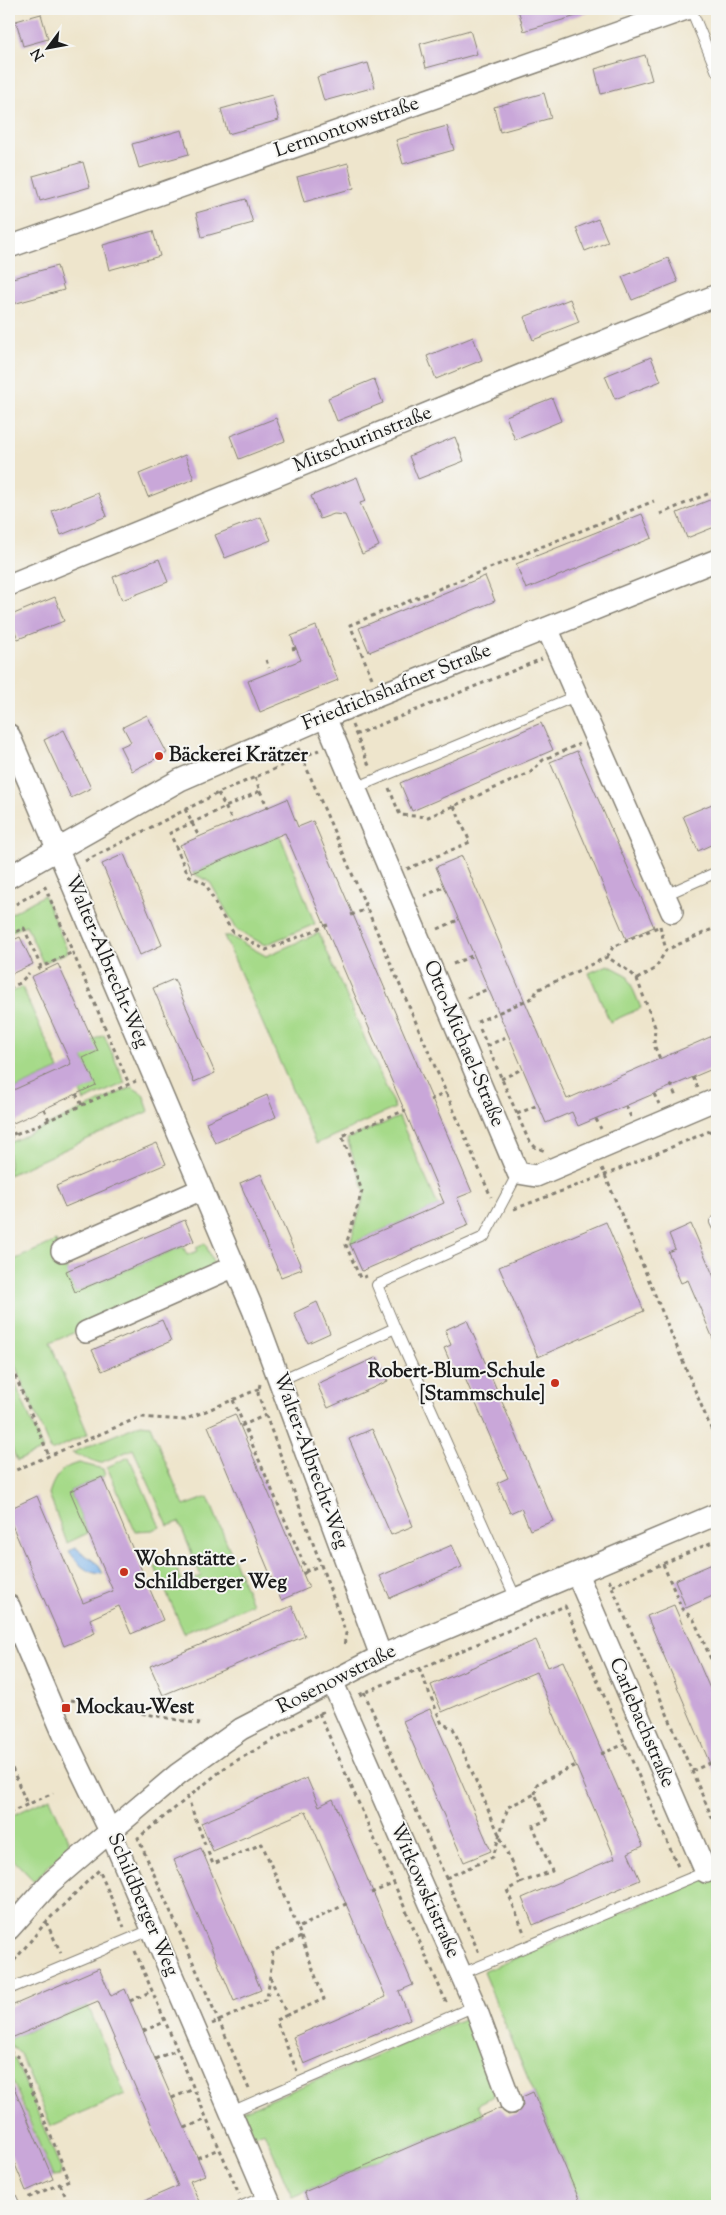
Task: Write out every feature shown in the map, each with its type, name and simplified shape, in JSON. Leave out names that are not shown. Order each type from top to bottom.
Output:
[{"type":"street","name":"Lermontowstraße","points":[[9,247],[686,9]]},
{"type":"street","name":"Mitschurinstraße","points":[[9,586],[717,295]]},
{"type":"street","name":"Friedrichshafner Straße","points":[[9,877],[58,847],[180,780],[325,716],[717,560]]},
{"type":"street","points":[[547,628],[596,736],[665,911]]},
{"type":"street","name":"Otto-Michael-Straße","points":[[325,716],[371,782],[392,875],[518,1173]]},
{"type":"street","name":"Walter-Albrecht-Weg","points":[[9,736],[58,847],[235,1266],[271,1380],[381,1656]]},
{"type":"street","points":[[518,1173],[536,1176],[717,1098]]},
{"type":"street","points":[[62,1250],[202,1189]]},
{"type":"street","points":[[86,1332],[235,1266]]},
{"type":"street","name":"Rosenowstraße","points":[[9,1929],[50,1883],[110,1831],[178,1774],[241,1729],[381,1656],[717,1514]]},
{"type":"street","name":"Carlebachstraße","points":[[577,1574],[711,1869]]},
{"type":"street","name":"Schildberger Weg","points":[[9,1606],[66,1740],[110,1831],[268,2201]]},
{"type":"street","name":"Witkowskistraße","points":[[332,1681],[475,2006],[511,2103]]},
{"type":"lane","points":[[691,9],[717,72]]},
{"type":"lane","points":[[371,782],[578,695]]},
{"type":"lane","points":[[665,911],[717,872]]},
{"type":"lane","points":[[516,1599],[377,1285],[484,1237],[518,1173]]},
{"type":"lane","points":[[271,1380],[395,1328]]},
{"type":"lane","points":[[461,1974],[711,1869]]},
{"type":"lane","points":[[9,1989],[152,1929]]},
{"type":"lane","points":[[231,2112],[475,2006]]},
{"type":"lane","points":[[9,2193],[14,2205]]},
{"type":"lane","points":[[243,2206],[268,2201]]},
{"type":"path","points":[[660,514],[717,490]]},
{"type":"path","points":[[695,500],[698,505]]},
{"type":"path","points":[[378,695],[350,625],[654,501]]},
{"type":"path","points":[[618,516],[620,522]]},
{"type":"path","points":[[576,532],[579,539]]},
{"type":"path","points":[[536,549],[538,555]]},
{"type":"path","points":[[462,579],[464,585]]},
{"type":"path","points":[[423,595],[425,600]]},
{"type":"path","points":[[377,614],[380,619]]},
{"type":"path","points":[[266,660],[269,668]]},
{"type":"path","points":[[345,708],[371,782],[400,815],[428,817],[530,773],[543,760],[596,736]]},
{"type":"path","points":[[291,732],[497,1212],[506,1212],[605,1175],[717,1128]]},
{"type":"path","points":[[255,777],[268,808]]},
{"type":"path","points":[[260,792],[170,833],[188,875],[206,884],[220,911],[234,932],[266,950],[328,925]]},
{"type":"path","points":[[218,793],[233,822]]},
{"type":"path","points":[[392,875],[470,842],[454,806]]},
{"type":"path","points":[[185,809],[199,837]]},
{"type":"path","points":[[408,858],[414,874]]},
{"type":"path","points":[[9,908],[45,887],[129,1084]]},
{"type":"path","points":[[424,896],[444,887]]},
{"type":"path","points":[[421,889],[427,904]]},
{"type":"path","points":[[351,915],[367,909]]},
{"type":"path","points":[[477,1022],[534,997],[537,990],[607,957],[612,947],[665,911]]},
{"type":"path","points":[[438,929],[458,920]]},
{"type":"path","points":[[434,921],[442,938]]},
{"type":"path","points":[[637,979],[655,969],[666,950],[717,927]]},
{"type":"path","points":[[9,935],[24,928],[40,968],[73,952]]},
{"type":"path","points":[[452,964],[474,955]]},
{"type":"path","points":[[449,956],[456,973]]},
{"type":"path","points":[[607,957],[630,972],[637,979],[655,1027],[654,1044],[661,1061]]},
{"type":"path","points":[[9,988],[20,983],[29,973]]},
{"type":"path","points":[[463,990],[470,1006]]},
{"type":"path","points":[[467,998],[488,990]]},
{"type":"path","points":[[474,1014],[528,1139],[535,1147],[552,1151]]},
{"type":"path","points":[[487,1046],[508,1036]]},
{"type":"path","points":[[501,1078],[522,1070]]},
{"type":"path","points":[[9,1138],[140,1079]]},
{"type":"path","points":[[671,1084],[678,1102]]},
{"type":"path","points":[[430,1100],[446,1093]]},
{"type":"path","points":[[76,1094],[82,1105]]},
{"type":"path","points":[[517,1114],[538,1105]]},
{"type":"path","points":[[44,1109],[49,1120]]},
{"type":"path","points":[[368,1275],[360,1278],[346,1245],[362,1191],[342,1136],[406,1110]]},
{"type":"path","points":[[10,1125],[15,1136]]},
{"type":"path","points":[[595,1151],[717,1443]]},
{"type":"path","points":[[9,1361],[49,1456]]},
{"type":"path","points":[[9,1472],[140,1416],[184,1420],[259,1389],[271,1380]]},
{"type":"path","points":[[259,1389],[258,1394],[346,1633],[344,1646]]},
{"type":"path","points":[[233,1400],[242,1425],[307,1571]]},
{"type":"path","points":[[242,1425],[266,1415]]},
{"type":"path","points":[[278,1515],[282,1513]]},
{"type":"path","points":[[612,1586],[717,1540]]},
{"type":"path","points":[[290,1543],[294,1541]]},
{"type":"path","points":[[602,1563],[717,1829]]},
{"type":"path","points":[[663,1564],[680,1604]]},
{"type":"path","points":[[303,1574],[321,1565]]},
{"type":"path","points":[[565,1606],[684,1881]]},
{"type":"path","points":[[681,1608],[694,1620],[717,1673]]},
{"type":"path","points":[[419,1668],[442,1724],[453,1728],[520,1883]]},
{"type":"path","points":[[364,1692],[484,1965]]},
{"type":"path","points":[[71,1700],[200,1724]]},
{"type":"path","points":[[319,1712],[452,2016]]},
{"type":"path","points":[[601,1754],[625,1744]]},
{"type":"path","points":[[692,1771],[717,1760]]},
{"type":"path","points":[[9,1762],[27,1804]]},
{"type":"path","points":[[529,1946],[506,1890],[552,1871],[533,1826],[547,1820],[535,1794],[537,1784],[578,1764]]},
{"type":"path","points":[[9,1813],[52,1793]]},
{"type":"path","points":[[446,1878],[494,1858],[508,1807],[535,1794]]},
{"type":"path","points":[[187,1796],[206,1847]]},
{"type":"path","points":[[138,1838],[254,2101]]},
{"type":"path","points":[[208,1852],[213,1864],[262,1844],[298,1928],[324,1999],[276,2020],[301,2081]]},
{"type":"path","points":[[9,1967],[46,1922],[99,1870],[243,2206]]},
{"type":"path","points":[[371,1893],[393,1884]]},
{"type":"path","points":[[298,1928],[348,1903]]},
{"type":"path","points":[[46,1922],[66,1965]]},
{"type":"path","points":[[196,2031],[268,1999],[273,1951],[301,1937]]},
{"type":"path","points":[[270,1976],[286,2015]]},
{"type":"path","points":[[130,2001],[152,1992]]},
{"type":"path","points":[[143,2031],[165,2022]]},
{"type":"path","points":[[155,2059],[177,2050]]},
{"type":"path","points":[[9,2051],[18,2057],[69,2180],[14,2205]]},
{"type":"path","points":[[172,2098],[194,2089]]},
{"type":"path","points":[[185,2128],[207,2119]]},
{"type":"path","points":[[197,2158],[220,2149]]},
{"type":"path","points":[[60,2184],[70,2206]]},
{"type":"green space","points":[[280,835],[315,924],[265,945],[237,930],[210,882],[192,873]]},
{"type":"green space","points":[[44,895],[68,952],[43,963],[26,925],[9,933],[9,915]]},
{"type":"green space","points":[[319,933],[395,1108],[316,1144],[224,936],[230,936],[266,956]]},
{"type":"green space","points":[[608,965],[627,975],[641,1008],[610,1022],[589,973]]},
{"type":"green space","points":[[22,987],[59,1069],[9,1092],[9,993]]},
{"type":"green space","points":[[104,1035],[125,1083],[84,1101],[80,1092],[95,1085],[83,1058],[93,1040]]},
{"type":"green space","points":[[132,1087],[143,1094],[149,1111],[9,1175],[9,1143]]},
{"type":"green space","points":[[399,1117],[438,1206],[350,1244],[365,1192],[347,1139]]},
{"type":"green space","points":[[56,1241],[75,1292],[183,1246],[187,1255],[198,1251],[196,1247],[205,1243],[217,1271],[50,1343],[88,1434],[51,1451],[9,1351],[9,1247],[14,1260]]},
{"type":"green space","points":[[9,1368],[43,1450],[17,1461],[9,1441]]},
{"type":"green space","points":[[141,1424],[150,1425],[184,1506],[208,1497],[252,1604],[184,1633],[155,1567],[172,1558],[183,1583],[201,1576],[179,1522],[168,1526],[133,1449],[100,1463],[72,1453]]},
{"type":"green space","points":[[129,1457],[160,1527],[153,1530],[135,1531],[107,1467]]},
{"type":"green space","points":[[79,1463],[103,1469],[105,1476],[70,1491],[88,1533],[67,1543],[49,1494],[59,1474],[67,1467]]},
{"type":"green space","points":[[50,1798],[70,1844],[34,1881],[9,1855],[9,1817]]},
{"type":"green space","points":[[717,1872],[717,2206],[582,2206],[483,1972]]},
{"type":"green space","points":[[88,2006],[125,2094],[51,2126],[20,2054],[9,2043],[9,2039]]},
{"type":"green space","points":[[468,2017],[494,2096],[478,2104],[483,2115],[292,2197],[264,2131],[249,2138],[238,2113]]},
{"type":"green space","points":[[9,2055],[15,2059],[61,2169],[60,2176],[53,2177],[9,2072]]},
{"type":"water","points":[[76,1548],[99,1565],[103,1574],[87,1570],[79,1564],[69,1551]]},
{"type":"building","points":[[518,9],[587,9],[587,13],[524,31]]},
{"type":"building","points":[[41,14],[48,39],[23,46],[16,21]]},
{"type":"building","points":[[470,30],[477,54],[426,68],[420,44]]},
{"type":"building","points":[[645,55],[652,80],[601,94],[595,69]]},
{"type":"building","points":[[368,63],[375,87],[324,101],[317,77]]},
{"type":"building","points":[[544,93],[551,118],[500,132],[494,107]]},
{"type":"building","points":[[272,95],[279,120],[228,134],[221,109]]},
{"type":"building","points":[[447,126],[454,150],[403,164],[396,140]]},
{"type":"building","points":[[182,130],[189,154],[139,168],[132,144]]},
{"type":"building","points":[[83,162],[90,187],[40,201],[33,176]]},
{"type":"building","points":[[348,163],[354,188],[304,202],[297,177]]},
{"type":"building","points":[[246,199],[253,223],[202,237],[196,213]]},
{"type":"building","points":[[598,219],[608,242],[585,251],[576,228]]},
{"type":"building","points":[[153,231],[160,256],[109,270],[103,245]]},
{"type":"building","points":[[668,258],[678,282],[632,300],[622,277]]},
{"type":"building","points":[[57,266],[64,290],[13,304],[9,279]]},
{"type":"building","points":[[570,299],[579,322],[533,340],[524,317]]},
{"type":"building","points":[[473,337],[482,360],[436,379],[427,356]]},
{"type":"building","points":[[651,357],[661,381],[615,399],[605,376]]},
{"type":"building","points":[[374,379],[383,403],[337,421],[328,398]]},
{"type":"building","points":[[552,398],[561,421],[515,440],[506,416]]},
{"type":"building","points":[[276,418],[285,441],[239,459],[230,436]]},
{"type":"building","points":[[455,437],[464,461],[418,479],[409,456]]},
{"type":"building","points":[[185,455],[194,479],[148,497],[139,474]]},
{"type":"building","points":[[357,477],[366,501],[360,503],[379,546],[362,554],[345,515],[334,514],[320,519],[311,496]]},
{"type":"building","points":[[98,493],[107,516],[61,535],[52,511]]},
{"type":"building","points":[[717,497],[717,526],[687,538],[677,513]]},
{"type":"building","points":[[642,514],[652,538],[526,589],[516,564]]},
{"type":"building","points":[[261,517],[271,540],[225,558],[215,535]]},
{"type":"building","points":[[159,559],[168,582],[122,600],[113,577]]},
{"type":"building","points":[[485,576],[495,601],[369,652],[359,628]]},
{"type":"building","points":[[55,597],[64,621],[18,639],[9,616]]},
{"type":"building","points":[[316,626],[338,680],[260,712],[248,681],[301,660],[291,636]]},
{"type":"building","points":[[147,715],[167,753],[132,771],[120,747],[131,742],[123,727]]},
{"type":"building","points":[[541,723],[553,750],[412,811],[400,783]]},
{"type":"building","points":[[64,730],[91,788],[71,798],[44,740]]},
{"type":"building","points":[[577,751],[654,927],[626,939],[550,762]]},
{"type":"building","points":[[287,799],[298,827],[313,821],[472,1192],[457,1198],[469,1225],[362,1271],[350,1244],[444,1203],[406,1114],[285,833],[192,873],[180,845]]},
{"type":"building","points":[[717,802],[717,842],[698,851],[683,816]]},
{"type":"building","points":[[124,854],[162,945],[140,955],[102,864]]},
{"type":"building","points":[[462,856],[567,1099],[717,1034],[717,1067],[578,1126],[572,1112],[546,1123],[436,867]]},
{"type":"building","points":[[20,937],[33,964],[9,975],[9,942]]},
{"type":"building","points":[[58,964],[98,1051],[83,1058],[96,1085],[9,1125],[9,1092],[71,1064],[31,977]]},
{"type":"building","points":[[174,979],[215,1073],[194,1082],[153,988]]},
{"type":"building","points":[[267,1095],[276,1117],[215,1143],[206,1122]]},
{"type":"building","points":[[157,1143],[166,1164],[65,1207],[56,1186]]},
{"type":"building","points":[[261,1174],[302,1269],[281,1277],[240,1183]]},
{"type":"building","points":[[185,1220],[194,1241],[75,1292],[66,1271]]},
{"type":"building","points":[[606,1222],[644,1311],[538,1357],[499,1267]]},
{"type":"building","points":[[691,1224],[717,1284],[717,1348],[688,1280],[681,1283],[668,1252],[675,1249],[669,1234]]},
{"type":"building","points":[[317,1302],[330,1333],[308,1343],[294,1313]]},
{"type":"building","points":[[162,1320],[171,1341],[102,1371],[92,1350]]},
{"type":"building","points":[[467,1320],[553,1521],[530,1530],[521,1508],[510,1513],[497,1483],[508,1478],[464,1376],[457,1378],[444,1348],[451,1345],[445,1330]]},
{"type":"building","points":[[377,1357],[388,1381],[328,1408],[317,1384]]},
{"type":"building","points":[[235,1414],[309,1588],[281,1600],[208,1426]]},
{"type":"building","points":[[372,1429],[413,1526],[391,1535],[349,1439]]},
{"type":"building","name":"Wohnstätte - Schildberger Weg","points":[[102,1477],[163,1620],[131,1634],[119,1606],[90,1619],[95,1633],[64,1646],[9,1518],[9,1509],[37,1496],[83,1603],[113,1591],[70,1491]]},
{"type":"building","points":[[452,1545],[462,1567],[390,1598],[380,1576]]},
{"type":"building","points":[[717,1562],[717,1594],[686,1608],[675,1580]]},
{"type":"building","points":[[674,1605],[717,1705],[717,1780],[647,1616]]},
{"type":"building","points":[[292,1606],[305,1636],[163,1695],[150,1666]]},
{"type":"building","points":[[536,1640],[548,1667],[563,1661],[643,1846],[628,1853],[640,1880],[533,1925],[522,1898],[615,1858],[536,1672],[442,1712],[431,1685]]},
{"type":"building","points":[[430,1709],[491,1851],[464,1862],[403,1721]]},
{"type":"building","points":[[307,1778],[319,1806],[333,1799],[413,1985],[399,1991],[410,2019],[304,2064],[293,2037],[386,1997],[306,1811],[213,1851],[201,1823]]},
{"type":"building","points":[[201,1848],[261,1990],[234,2001],[174,1860]]},
{"type":"building","points":[[99,1968],[111,1996],[125,1989],[205,2175],[190,2181],[201,2206],[132,2206],[178,2186],[98,2001],[9,2039],[9,2007]]},
{"type":"building","points":[[9,2076],[53,2179],[26,2191],[9,2150]]},
{"type":"building","points":[[533,2092],[582,2206],[310,2206],[304,2192],[500,2108],[508,2115],[516,2114],[523,2106],[522,2097]]},
{"type":"place","name":"Bäckerei Krätzer","points":[[159,756]]},
{"type":"place","name":"Robert-Blum-Schule [Stammschule]","points":[[555,1383]]},
{"type":"place","name":"Wohnstätte - Schildberger Weg","points":[[124,1572]]},
{"type":"place","name":"Mockau-West","points":[[66,1708]]}]
